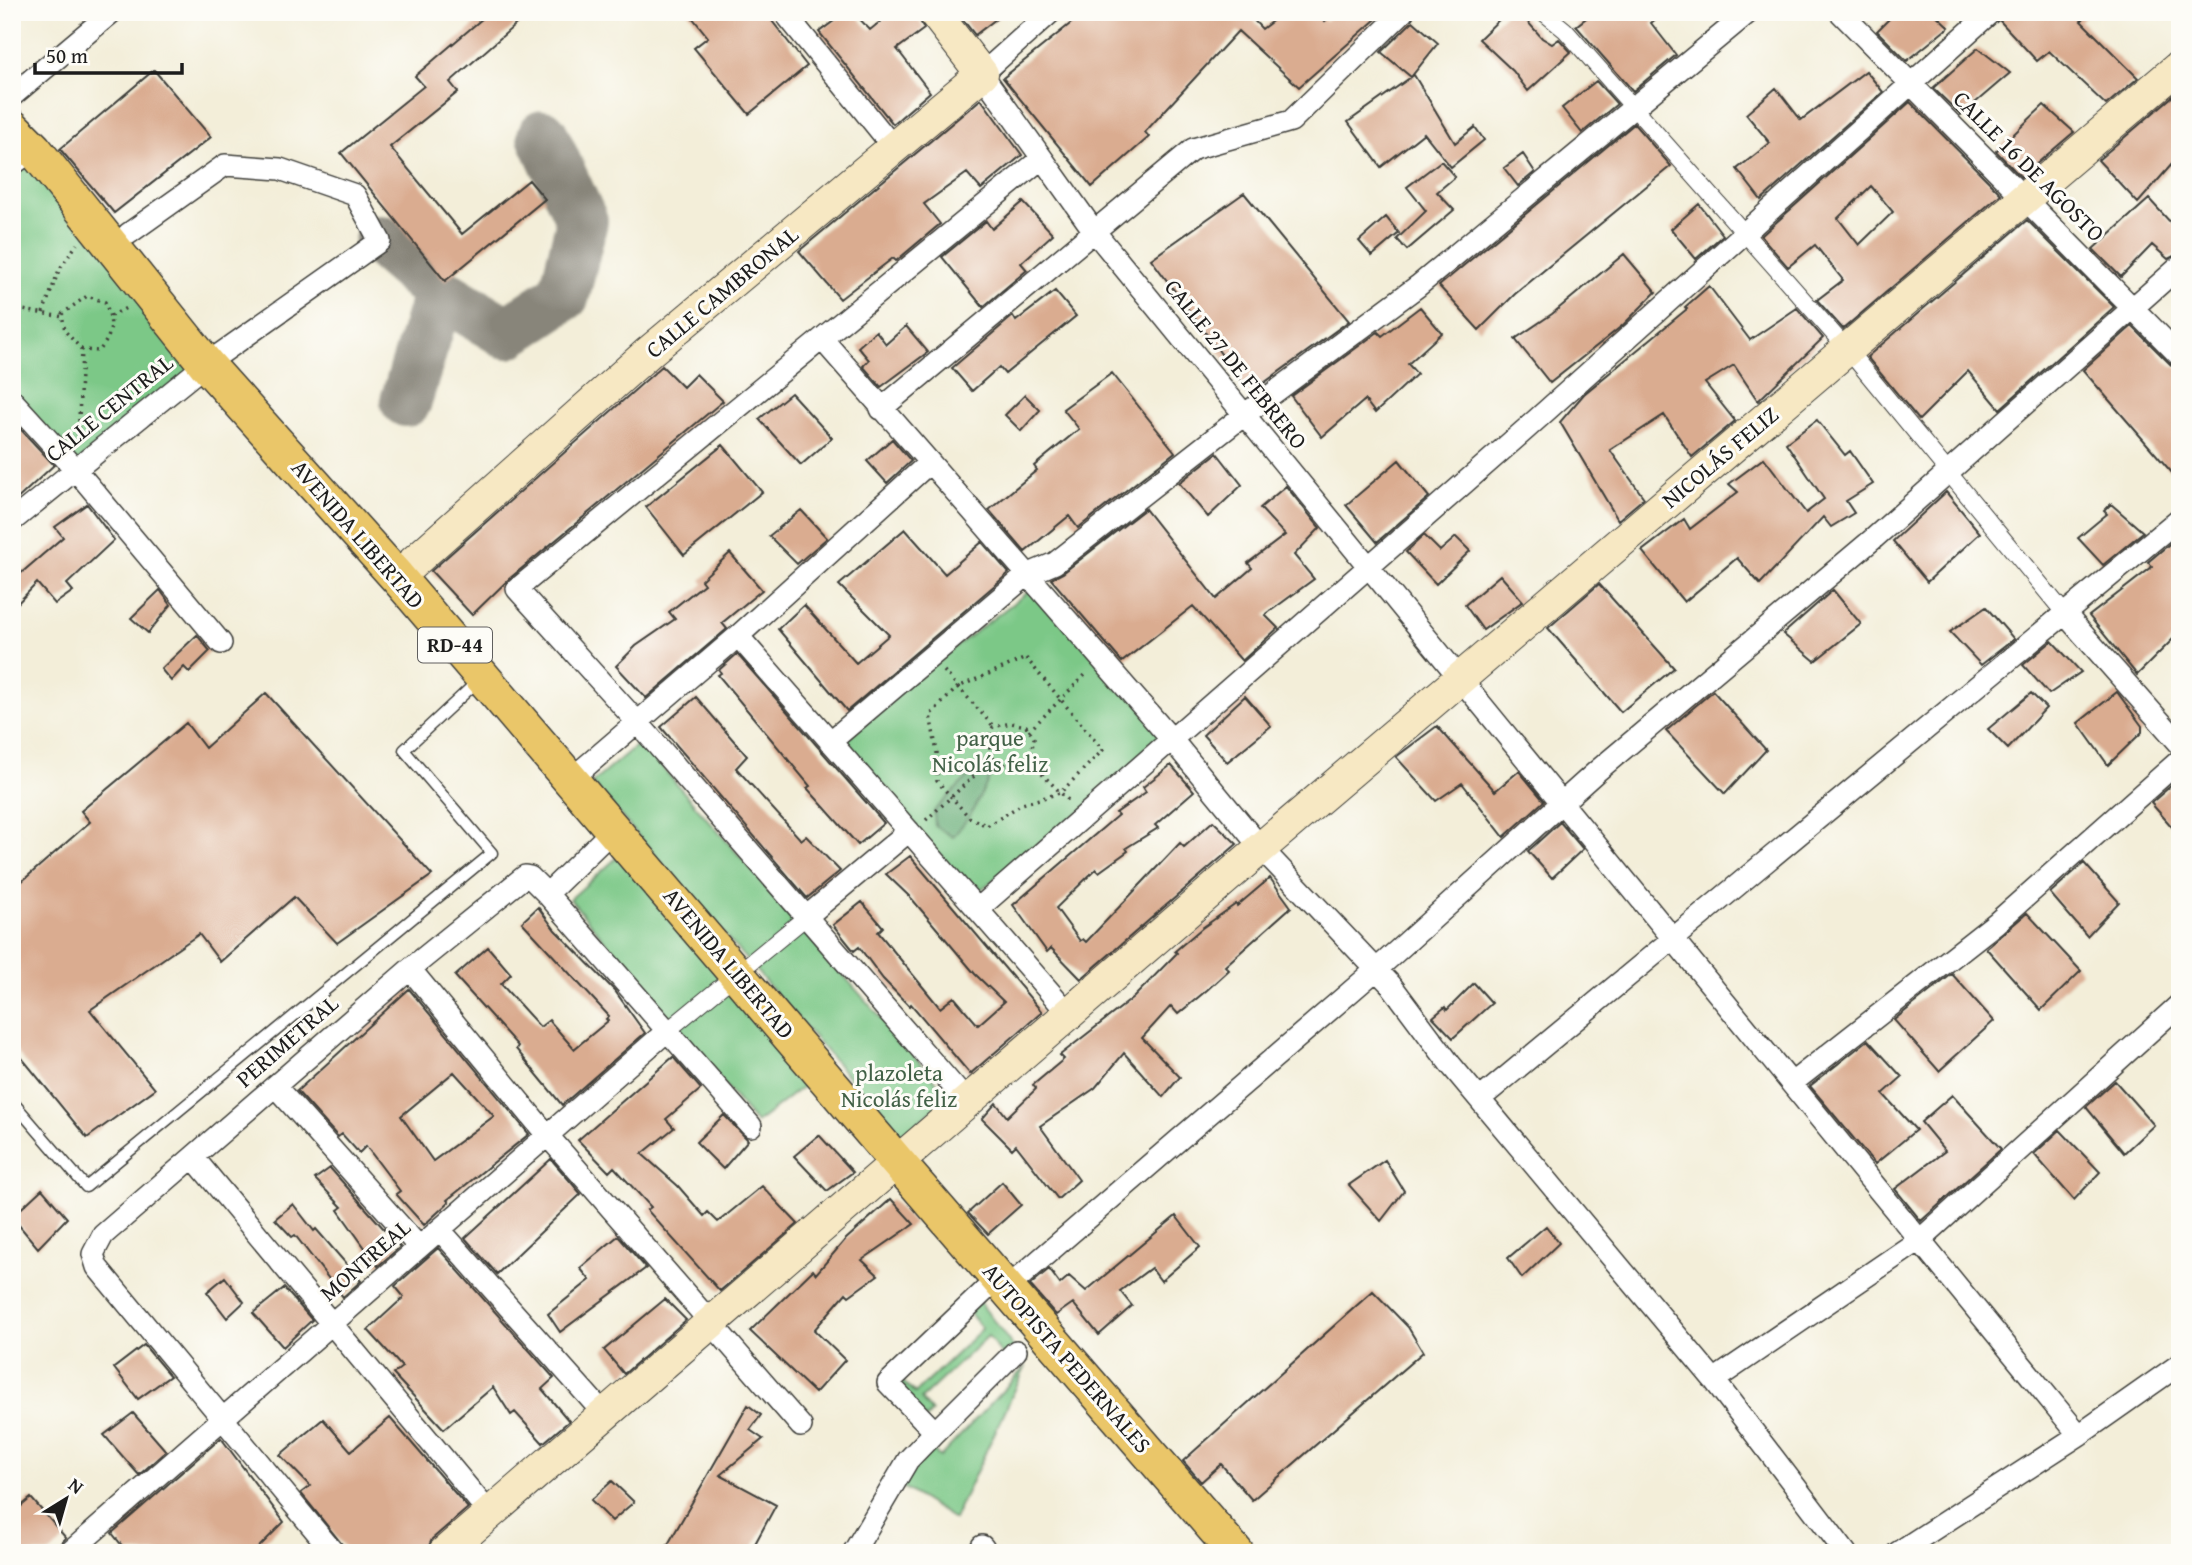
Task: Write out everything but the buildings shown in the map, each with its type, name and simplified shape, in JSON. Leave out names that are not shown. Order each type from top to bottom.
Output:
[{"type":"main road","points":[[934,12],[982,74]]},
{"type":"main road","name":"NICOLÁS FELIZ","points":[[444,1553],[1261,848],[2180,66]]},
{"type":"main road","name":"CALLE CAMBRONAL","points":[[397,577],[649,352],[982,74]]},
{"type":"main road","name":"AVENIDA LIBERTAD","points":[[19,147],[206,364],[397,577],[569,780],[739,973],[898,1163]]},
{"type":"main road","name":"AUTOPISTA PEDERNALES","points":[[898,1163],[1236,1553]]},
{"type":"street","points":[[12,96],[112,12]]},
{"type":"street","points":[[784,12],[894,148]]},
{"type":"street","name":"CALLE CAMBRONAL","points":[[982,74],[1051,12]]},
{"type":"street","points":[[881,409],[1193,149],[1291,121],[1403,12]]},
{"type":"street","points":[[1543,12],[1565,30],[1847,349],[2065,614],[2180,744]]},
{"type":"street","points":[[830,741],[1027,575],[1055,562],[1244,415],[1418,286],[1749,12]]},
{"type":"street","name":"CALLE 16 DE AGOSTO","points":[[1840,12],[2180,356]]},
{"type":"street","points":[[978,909],[1368,568],[1991,12]]},
{"type":"street","name":"CALLE 27 DE FEBRERO","points":[[982,74],[1094,231],[2079,1435]]},
{"type":"street","points":[[968,1103],[638,723],[517,589],[1042,158]]},
{"type":"street","name":"CALLE CENTRAL","points":[[12,521],[206,364],[380,241],[355,195],[279,169],[225,165],[128,234]]},
{"type":"street","points":[[935,1433],[888,1384],[1003,1283],[1377,969],[1561,803],[1949,472],[2134,310],[2180,266]]},
{"type":"street","points":[[823,340],[1172,740],[1261,848],[1377,969],[1480,1098],[1714,1380],[1846,1553]]},
{"type":"street","points":[[12,400],[75,469],[220,643]]},
{"type":"street","points":[[569,780],[738,636],[929,463]]},
{"type":"street","points":[[1480,1098],[2180,518]]},
{"type":"street","points":[[738,636],[830,741],[915,828],[978,909],[1070,1015]]},
{"type":"street","points":[[1792,1083],[1996,923],[2180,760]]},
{"type":"street","points":[[667,1031],[915,828]]},
{"type":"street","points":[[614,829],[547,894],[751,1126]]},
{"type":"street","name":"PERIMETRAL","points":[[222,1420],[97,1267],[93,1254],[103,1235],[410,969],[525,876],[530,877],[547,894]]},
{"type":"street","points":[[410,969],[547,1135],[801,1426]]},
{"type":"street","points":[[1714,1380],[1921,1239],[2180,1004]]},
{"type":"street","name":"MONTREAL","points":[[69,1553],[667,1031]]},
{"type":"street","points":[[275,1086],[419,1247]]},
{"type":"street","points":[[193,1157],[490,1514]]},
{"type":"street","points":[[440,1230],[605,1415]]},
{"type":"street","points":[[853,1553],[908,1460],[1016,1351]]},
{"type":"street","points":[[1897,1553],[2079,1435],[2180,1364]]},
{"type":"street","points":[[222,1420],[334,1553]]},
{"type":"lane","points":[[12,1101],[86,1187],[492,853],[404,750],[482,677]]},
{"type":"path","points":[[43,313],[59,270],[77,243],[90,240]]},
{"type":"path","points":[[82,350],[99,351],[109,340],[113,322],[105,302],[87,296],[71,305],[63,317],[65,331],[82,350],[77,450],[87,442]]},
{"type":"path","points":[[12,305],[17,309],[63,317]]},
{"type":"path","points":[[1026,658],[1059,701],[1103,750],[1060,793],[1022,804],[987,826],[969,817],[937,781],[937,752],[930,715],[958,687],[1026,658]]},
{"type":"path","points":[[934,678],[952,661]]},
{"type":"path","points":[[1029,731],[1093,667]]},
{"type":"path","points":[[943,670],[994,727]]},
{"type":"path","points":[[1011,723],[1026,726],[1029,731],[1034,738],[1023,766],[1008,767],[989,750],[988,736],[994,727],[1011,723]]},
{"type":"path","points":[[915,828],[995,757]]},
{"type":"path","points":[[1027,759],[1078,810]]},
{"type":"green space","points":[[40,157],[206,364],[75,469],[12,400],[12,176]]},
{"type":"green space","name":"parque Nicolás feliz","points":[[1037,585],[1172,740],[969,899],[830,742]]},
{"type":"green space","name":"plazoleta Nicolás feliz","points":[[640,742],[949,1096],[901,1137],[592,783]]},
{"type":"green space","points":[[980,765],[995,767],[971,814],[953,837],[935,826],[934,811]]},
{"type":"green space","points":[[621,854],[815,1077],[756,1123],[570,899]]},
{"type":"green space","points":[[979,1301],[1014,1348],[1004,1357],[988,1336],[921,1399],[932,1412],[926,1419],[892,1384],[899,1378],[915,1393],[982,1329],[969,1312]]},
{"type":"green space","points":[[1026,1366],[954,1519],[898,1484],[928,1445],[940,1457]]},
{"type":"taxiway","points":[[380,241],[439,292],[507,333],[564,295],[582,221],[543,136]]},
{"type":"taxiway","points":[[406,401],[439,292]]}]
